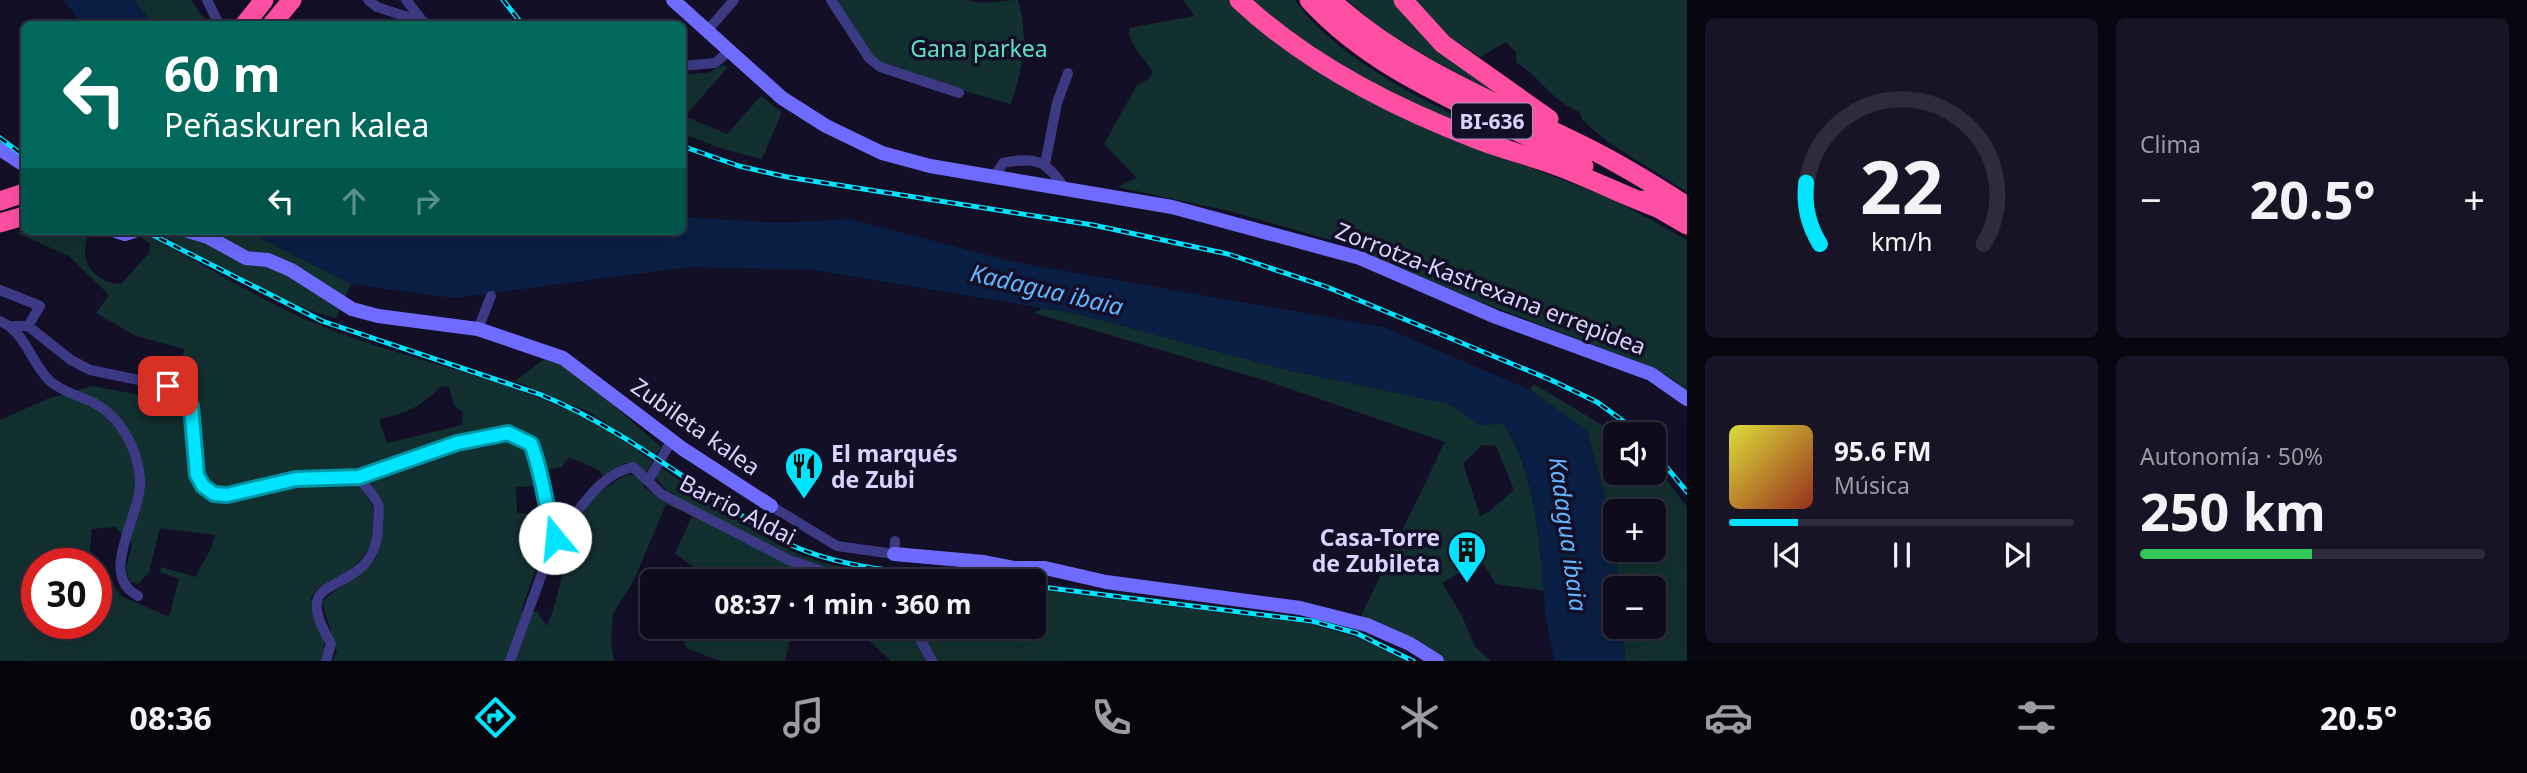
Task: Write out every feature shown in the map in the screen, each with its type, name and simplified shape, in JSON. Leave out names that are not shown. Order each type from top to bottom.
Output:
[{"type":"highway","points":[[247,21],[264,0]]},
{"type":"highway","points":[[274,21],[292,0]]},
{"type":"highway","points":[[1240,0],[1286,39],[1358,84],[1400,106],[1475,139],[1560,168],[1655,207]]},
{"type":"highway","name":"BI-636","points":[[1308,0],[1347,37],[1412,80],[1560,152],[1687,225]]},
{"type":"highway","name":"BI-636","points":[[1331,0],[1372,35],[1400,54],[1583,145],[1687,206]]},
{"type":"highway","points":[[1403,0],[1443,44],[1583,145]]},
{"type":"highway","points":[[0,201],[21,194]]},
{"type":"highway","points":[[0,223],[21,217]]},
{"type":"street","points":[[368,0],[377,7],[421,21]]},
{"type":"street","points":[[405,0],[425,21]]},
{"type":"street","name":"Zorrotza-Kastrexana errepidea","points":[[673,0],[782,98],[854,140],[918,163],[1171,207],[1360,258],[1496,317],[1651,374],[1687,399]]},
{"type":"street","points":[[707,31],[734,0]]},
{"type":"street","points":[[831,0],[869,58],[880,67],[959,93]]},
{"type":"street","points":[[211,2],[218,21]]},
{"type":"street","points":[[686,66],[715,63],[729,51]]},
{"type":"street","points":[[1045,164],[1057,103],[1068,73]]},
{"type":"street","points":[[0,149],[21,163]]},
{"type":"street","points":[[994,177],[1003,163],[1024,159],[1045,164],[1066,190]]},
{"type":"street","name":"Zubileta kalea","points":[[201,235],[246,258],[268,260],[290,270],[352,309],[378,316],[478,329],[573,363],[672,440],[837,546],[894,548],[1015,568],[1045,568],[1106,582],[1300,608],[1367,625],[1410,644],[1437,661]]},
{"type":"street","points":[[0,290],[40,306],[28,326]]},
{"type":"street","points":[[478,329],[491,296]]},
{"type":"street","points":[[0,321],[12,326],[28,326],[71,360],[90,370],[168,386],[182,395],[191,406],[197,475],[203,486],[214,494],[227,495],[296,479],[359,477],[457,443],[508,433],[531,444],[538,462],[544,501],[555,538]]},
{"type":"street","points":[[12,326],[51,382],[107,411],[126,433],[133,448],[140,478],[140,496],[122,550],[120,575],[123,584],[138,596]]},
{"type":"street","name":"Barrio Aldai","points":[[672,440],[648,481],[661,494],[789,560],[815,569]]},
{"type":"street","points":[[510,661],[555,538],[570,523],[592,491],[622,470],[633,467],[648,481]]},
{"type":"street","points":[[326,661],[331,644],[320,622],[317,603],[321,595],[354,576],[368,563],[376,549],[378,505],[359,477]]},
{"type":"street","points":[[920,639],[932,661]]},
{"type":"green space","points":[[134,0],[191,0],[206,21],[151,21]]},
{"type":"green space","name":"Gana parkea","points":[[831,0],[968,0],[986,3],[1018,0],[1024,40],[1019,77],[1011,104],[880,67]]},
{"type":"green space","points":[[1183,0],[1231,0],[1430,130],[1611,198],[1687,240],[1687,391],[1676,381],[1649,366],[1449,290],[1345,244],[1229,211],[1117,187],[1137,178],[1104,144],[1137,85],[1149,79],[1153,72],[1134,46],[1129,28],[1195,16]]},
{"type":"green space","points":[[1247,0],[1295,0],[1316,25],[1373,70],[1441,109],[1538,154],[1405,102],[1318,54]]},
{"type":"green space","points":[[1347,0],[1397,0],[1500,95],[1401,41]]},
{"type":"green space","points":[[1415,0],[1687,0],[1687,192],[1608,142],[1582,120],[1580,112],[1553,95],[1516,62],[1516,52],[1506,42],[1480,57],[1452,39]]},
{"type":"green space","points":[[723,65],[728,67],[686,115],[686,74],[707,73]]},
{"type":"green space","points":[[761,96],[782,112],[762,159],[723,149],[686,135],[686,116],[727,134]]},
{"type":"green space","points":[[22,235],[87,235],[85,251],[89,266],[97,276],[121,284],[149,253],[150,244],[139,236],[145,235],[314,323],[533,395],[575,413],[615,435],[653,462],[646,472],[635,464],[625,463],[604,479],[599,470],[569,457],[562,467],[546,470],[536,443],[511,428],[362,472],[219,491],[202,479],[196,419],[177,386],[184,349],[136,336],[96,313],[109,295],[69,256]],"holes":[[[441,386],[449,387],[454,405],[463,413],[462,425],[387,443],[379,419],[397,415],[421,404]]]},
{"type":"green space","points":[[161,235],[188,235],[280,270],[340,310],[336,318],[312,311],[243,280]]},
{"type":"green space","points":[[215,235],[259,235],[351,284],[344,299],[271,255],[240,250]]},
{"type":"green space","points":[[1043,308],[1078,314],[1287,370],[1450,404],[1481,425],[1503,423],[1514,442],[1529,483],[1545,591],[1496,584],[1481,560],[1442,583],[1462,616],[1475,647],[1491,661],[1445,661],[1411,637],[1361,616],[1445,442],[1267,381],[1034,313]],"holes":[[[1482,445],[1496,446],[1514,490],[1490,511],[1480,516],[1463,463]]]},
{"type":"green space","points":[[547,357],[571,368],[661,447],[656,455],[589,412],[515,381]]},
{"type":"green space","points":[[1534,384],[1603,426],[1603,485],[1666,485],[1666,479],[1687,507],[1687,661],[1625,661],[1624,639],[1666,639],[1666,576],[1618,576],[1616,562],[1666,562],[1666,499],[1605,499],[1587,431],[1530,390]]},
{"type":"green space","points":[[92,386],[174,401],[175,394],[189,407],[193,472],[216,498],[247,498],[293,483],[357,482],[372,506],[375,516],[374,537],[357,563],[341,576],[320,587],[311,598],[323,638],[324,654],[321,661],[0,661],[0,420],[47,399]]},
{"type":"green space","points":[[505,441],[520,447],[529,457],[538,486],[516,487],[517,513],[538,514],[546,528],[546,540],[521,611],[537,612],[547,626],[573,532],[581,515],[593,499],[610,485],[630,475],[643,480],[644,487],[666,503],[675,494],[667,491],[655,477],[660,467],[776,543],[818,561],[854,569],[696,569],[675,554],[692,516],[666,504],[634,580],[613,614],[611,642],[614,661],[332,661],[337,652],[322,602],[371,564],[377,556],[380,544],[383,501],[366,480],[455,449]]},
{"type":"green space","points":[[1046,590],[1307,623],[1359,638],[1405,661],[891,661],[867,639],[1046,639]]},
{"type":"green space","points":[[683,639],[790,639],[785,661],[720,661],[686,648]]},
{"type":"water","points":[[64,0],[134,0],[150,21],[79,21]]},
{"type":"water","name":"Kadagua ibaia","points":[[686,217],[778,223],[850,219],[1014,262],[1383,327],[1530,390],[1587,430],[1605,499],[1603,499],[1603,562],[1616,562],[1618,576],[1603,576],[1603,639],[1624,639],[1625,661],[1555,661],[1548,631],[1534,509],[1518,450],[1503,423],[1480,426],[1450,404],[1287,370],[1078,314],[813,270],[689,267],[453,298],[351,284],[259,235],[686,235]]},
{"type":"railway","points":[[503,0],[520,21]]},
{"type":"railway","points":[[0,138],[21,154]]},
{"type":"railway","points":[[686,147],[739,166],[787,177],[1093,225],[1228,254],[1327,287],[1551,380],[1597,402],[1624,422]]},
{"type":"railway","points":[[153,235],[322,321],[563,404],[631,442],[754,524],[791,545],[840,561],[882,569]]},
{"type":"railway","points":[[1666,467],[1687,492]]},
{"type":"railway","points":[[1046,588],[1312,621],[1356,633],[1413,661]]},
{"type":"place","name":"El marqués de Zubi","points":[[804,500]]},
{"type":"place","name":"Casa-Torre de Zubileta","points":[[1467,584]]},
{"type":"route","points":[[168,386],[182,395],[191,406],[197,475],[203,486],[214,494],[227,495],[296,479],[359,477],[457,443],[508,433],[531,444],[538,462],[544,501],[555,538]]}]
